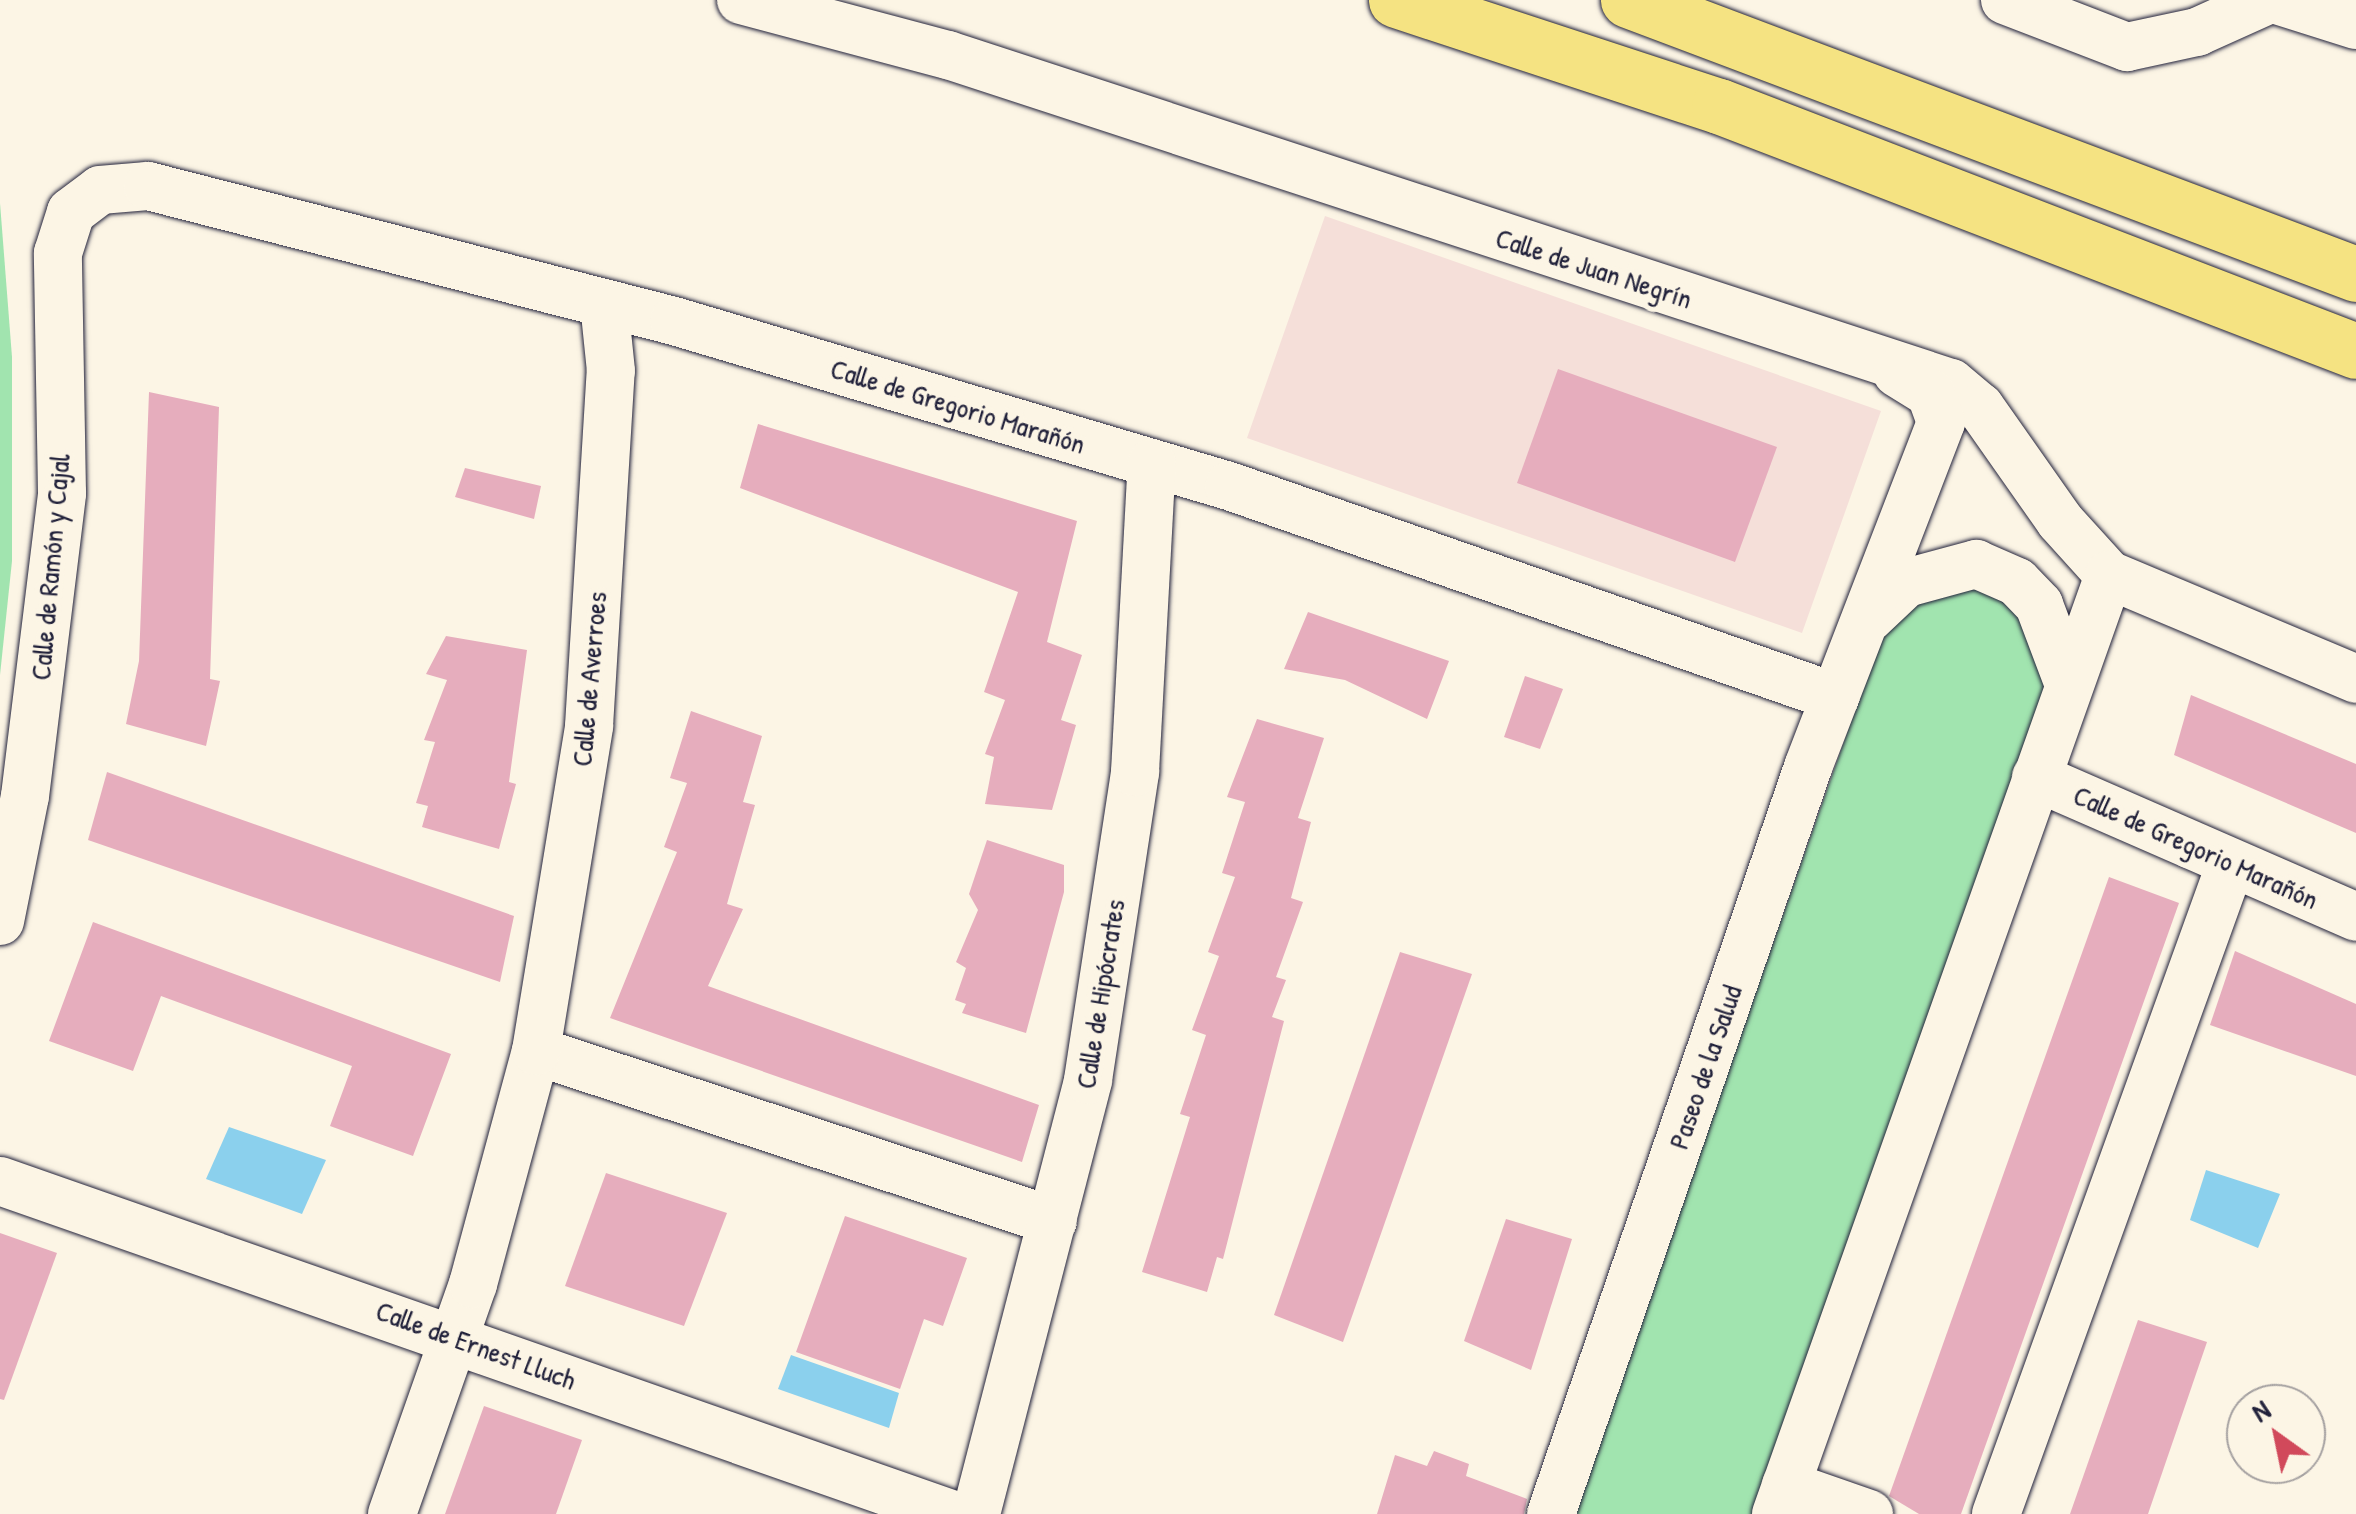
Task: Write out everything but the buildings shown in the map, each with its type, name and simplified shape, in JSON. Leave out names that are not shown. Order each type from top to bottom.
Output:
[{"type":"highway","points":[[1396,0],[1720,106],[2356,351]]},
{"type":"highway","points":[[1628,0],[2356,274]]},
{"type":"street","name":"Calle de Juan Negrín","points":[[741,0],[948,56],[1950,382],[1980,407],[2109,575],[2356,679]]},
{"type":"street","points":[[2005,0],[2127,47],[2197,32],[2268,0]]},
{"type":"street","points":[[2127,47],[2165,24],[2184,0]]},
{"type":"street","points":[[2276,0],[2356,26]]},
{"type":"street","name":"Calle de Gregorio Marañón","points":[[72,212],[100,190],[148,186],[604,303],[1152,463],[1835,697]]},
{"type":"street","name":"Calle de Ramón y Cajal","points":[[0,921],[25,796],[62,494],[58,252],[72,212]]},
{"type":"street","name":"Calle de Averroes","points":[[392,1514],[451,1336],[536,1051],[589,726],[611,371],[604,303]]},
{"type":"street","name":"Paseo de la Salud","points":[[1551,1514],[1835,697],[1941,422],[1931,394],[1882,363]]},
{"type":"street","points":[[1930,452],[1958,436],[2008,448]]},
{"type":"street","name":"Calle de Hipócrates","points":[[976,1514],[1088,1080],[1135,772],[1152,463]]},
{"type":"street","name":"Paseo de la Salud","points":[[1864,622],[1906,584],[1976,564],[2017,582],[2039,605],[2069,685]]},
{"type":"street","points":[[1869,1514],[1781,1500],[2109,575]]},
{"type":"street","name":"Calle de Gregorio Marañón","points":[[2036,778],[2356,917]]},
{"type":"street","points":[[1996,1514],[2231,862]]},
{"type":"street","points":[[536,1051],[1053,1220]]},
{"type":"street","name":"Calle de Ernest Lluch","points":[[0,1180],[951,1514]]},
{"type":"shaded area","points":[[1325,216],[1881,411],[1802,633],[1247,438]]},
{"type":"green space","points":[[0,203],[12,357],[12,561],[0,675]]},
{"type":"green space","points":[[1935,582],[2014,588],[2050,695],[1758,1514],[1572,1514],[1889,614]]},
{"type":"water","points":[[229,1127],[326,1160],[302,1214],[206,1179]]},
{"type":"water","points":[[2206,1170],[2280,1194],[2258,1248],[2190,1220]]},
{"type":"water","points":[[791,1355],[899,1393],[889,1428],[778,1389]]}]
